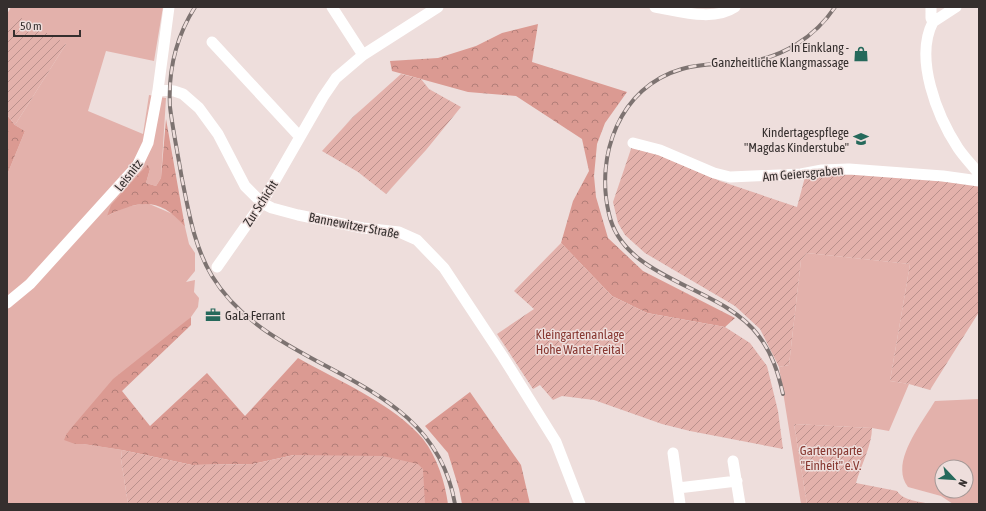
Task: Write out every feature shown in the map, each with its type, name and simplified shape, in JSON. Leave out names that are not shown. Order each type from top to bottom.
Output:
[{"type":"street","name":"Leisnitz","points":[[7,303],[30,284],[137,166],[148,143],[158,90],[169,7]]},
{"type":"street","points":[[332,7],[364,56]]},
{"type":"street","name":"Zur Schicht","points":[[217,267],[262,203],[323,97],[336,78],[364,56],[438,7]]},
{"type":"street","points":[[654,7],[705,14],[728,12],[735,7]]},
{"type":"street","points":[[931,7],[931,18],[933,22],[926,52],[931,88],[952,138],[958,148],[979,174]]},
{"type":"street","points":[[933,22],[956,7]]},
{"type":"street","points":[[212,42],[300,136]]},
{"type":"street","name":"Bannewitzer Straße","points":[[158,90],[174,91],[183,94],[199,108],[218,134],[246,186],[262,203],[272,208],[298,215],[363,228],[399,232],[418,240],[444,268],[503,357],[552,437],[576,490],[580,504]]},
{"type":"street","name":"Am Geiersgraben","points":[[633,143],[660,150],[714,173],[730,177],[793,175],[822,170],[849,169],[943,176],[979,181]]},
{"type":"street","points":[[673,453],[680,504]]},
{"type":"street","points":[[733,461],[740,504]]},
{"type":"street","points":[[678,488],[737,481]]},
{"type":"green space","points":[[11,7],[163,7],[154,61],[106,51],[88,111],[143,134],[149,95],[166,98],[161,178],[156,186],[146,183],[150,169],[148,164],[107,216],[126,207],[147,203],[175,215],[185,227],[189,244],[195,253],[195,271],[186,282],[195,280],[194,292],[199,298],[198,307],[191,317],[86,413],[67,433],[75,444],[122,450],[121,459],[128,504],[7,504],[7,175],[25,131],[15,125],[66,44],[7,29],[7,14]]},
{"type":"green space","points":[[16,15],[66,44],[15,125],[7,115],[7,29]]},
{"type":"green space","points":[[538,24],[532,62],[627,92],[605,123],[597,144],[594,176],[596,197],[608,238],[643,271],[735,318],[725,327],[647,313],[612,296],[561,243],[573,201],[589,171],[582,139],[516,96],[468,92],[392,71],[390,61],[438,58],[476,46],[502,33]]},
{"type":"green space","points":[[401,74],[421,79],[429,89],[461,107],[426,150],[386,194],[358,172],[322,151],[353,117]]},
{"type":"green space","points":[[7,115],[15,125],[25,131],[7,175]]},
{"type":"green space","points":[[166,119],[185,227],[167,210],[149,204],[130,207],[107,216],[111,205],[148,164],[150,169],[146,183],[156,186],[161,178]]},
{"type":"green space","points":[[632,146],[669,156],[720,181],[797,207],[805,177],[853,172],[979,185],[979,312],[930,390],[909,384],[890,381],[910,264],[807,253],[801,260],[789,365],[779,367],[760,329],[735,306],[645,253],[625,235],[618,223],[613,202]]},
{"type":"green space","name":"Kleingartenanlage Hohe Warte Freital","points":[[561,243],[612,296],[647,313],[725,327],[750,343],[767,366],[778,411],[783,449],[662,424],[594,400],[562,396],[553,400],[540,385],[533,389],[497,334],[534,309],[514,291]]},
{"type":"green space","points":[[807,253],[910,264],[890,381],[909,384],[889,431],[872,428],[794,424],[807,504],[801,504],[779,367],[789,365],[801,260]]},
{"type":"green space","points":[[191,317],[191,325],[122,391],[150,426],[207,373],[245,416],[298,358],[365,394],[397,415],[411,427],[428,446],[436,462],[445,487],[448,504],[425,504],[294,455],[253,464],[192,465],[122,450],[75,444],[64,440],[67,433],[113,379]]},
{"type":"green space","points":[[470,392],[521,465],[530,504],[462,504],[448,453],[425,426]]},
{"type":"green space","points":[[979,399],[979,504],[953,504],[946,499],[974,499],[974,459],[934,459],[934,494],[908,487],[903,477],[902,467],[905,455],[916,432],[935,401]]},
{"type":"green space","name":"Gartensparte \"Einheit\" e.V.","points":[[794,424],[872,428],[872,435],[856,483],[897,491],[908,499],[932,504],[807,504]]},
{"type":"green space","points":[[122,450],[192,465],[253,464],[294,455],[383,456],[418,464],[423,469],[425,504],[128,504],[121,459]]},
{"type":"railway","points":[[195,7],[188,18],[178,43],[170,81],[170,107],[190,217],[196,241],[206,265],[212,276],[239,309],[272,335],[384,400],[416,426],[440,460],[455,504]]},
{"type":"railway","points":[[783,394],[777,370],[771,356],[758,335],[742,318],[721,304],[653,269],[633,254],[618,236],[609,214],[606,192],[606,169],[609,147],[617,126],[628,107],[642,91],[660,78],[690,67],[759,60],[785,51],[808,37],[818,28],[835,7]]},
{"type":"place","name":"In Einklang - Ganzheitliche Klangmassage","points":[[861,54]]},
{"type":"place","name":"Kindertagespflege \"Magdas Kinderstube\"","points":[[861,139]]},
{"type":"place","name":"GaLa Ferrant","points":[[213,315]]}]
